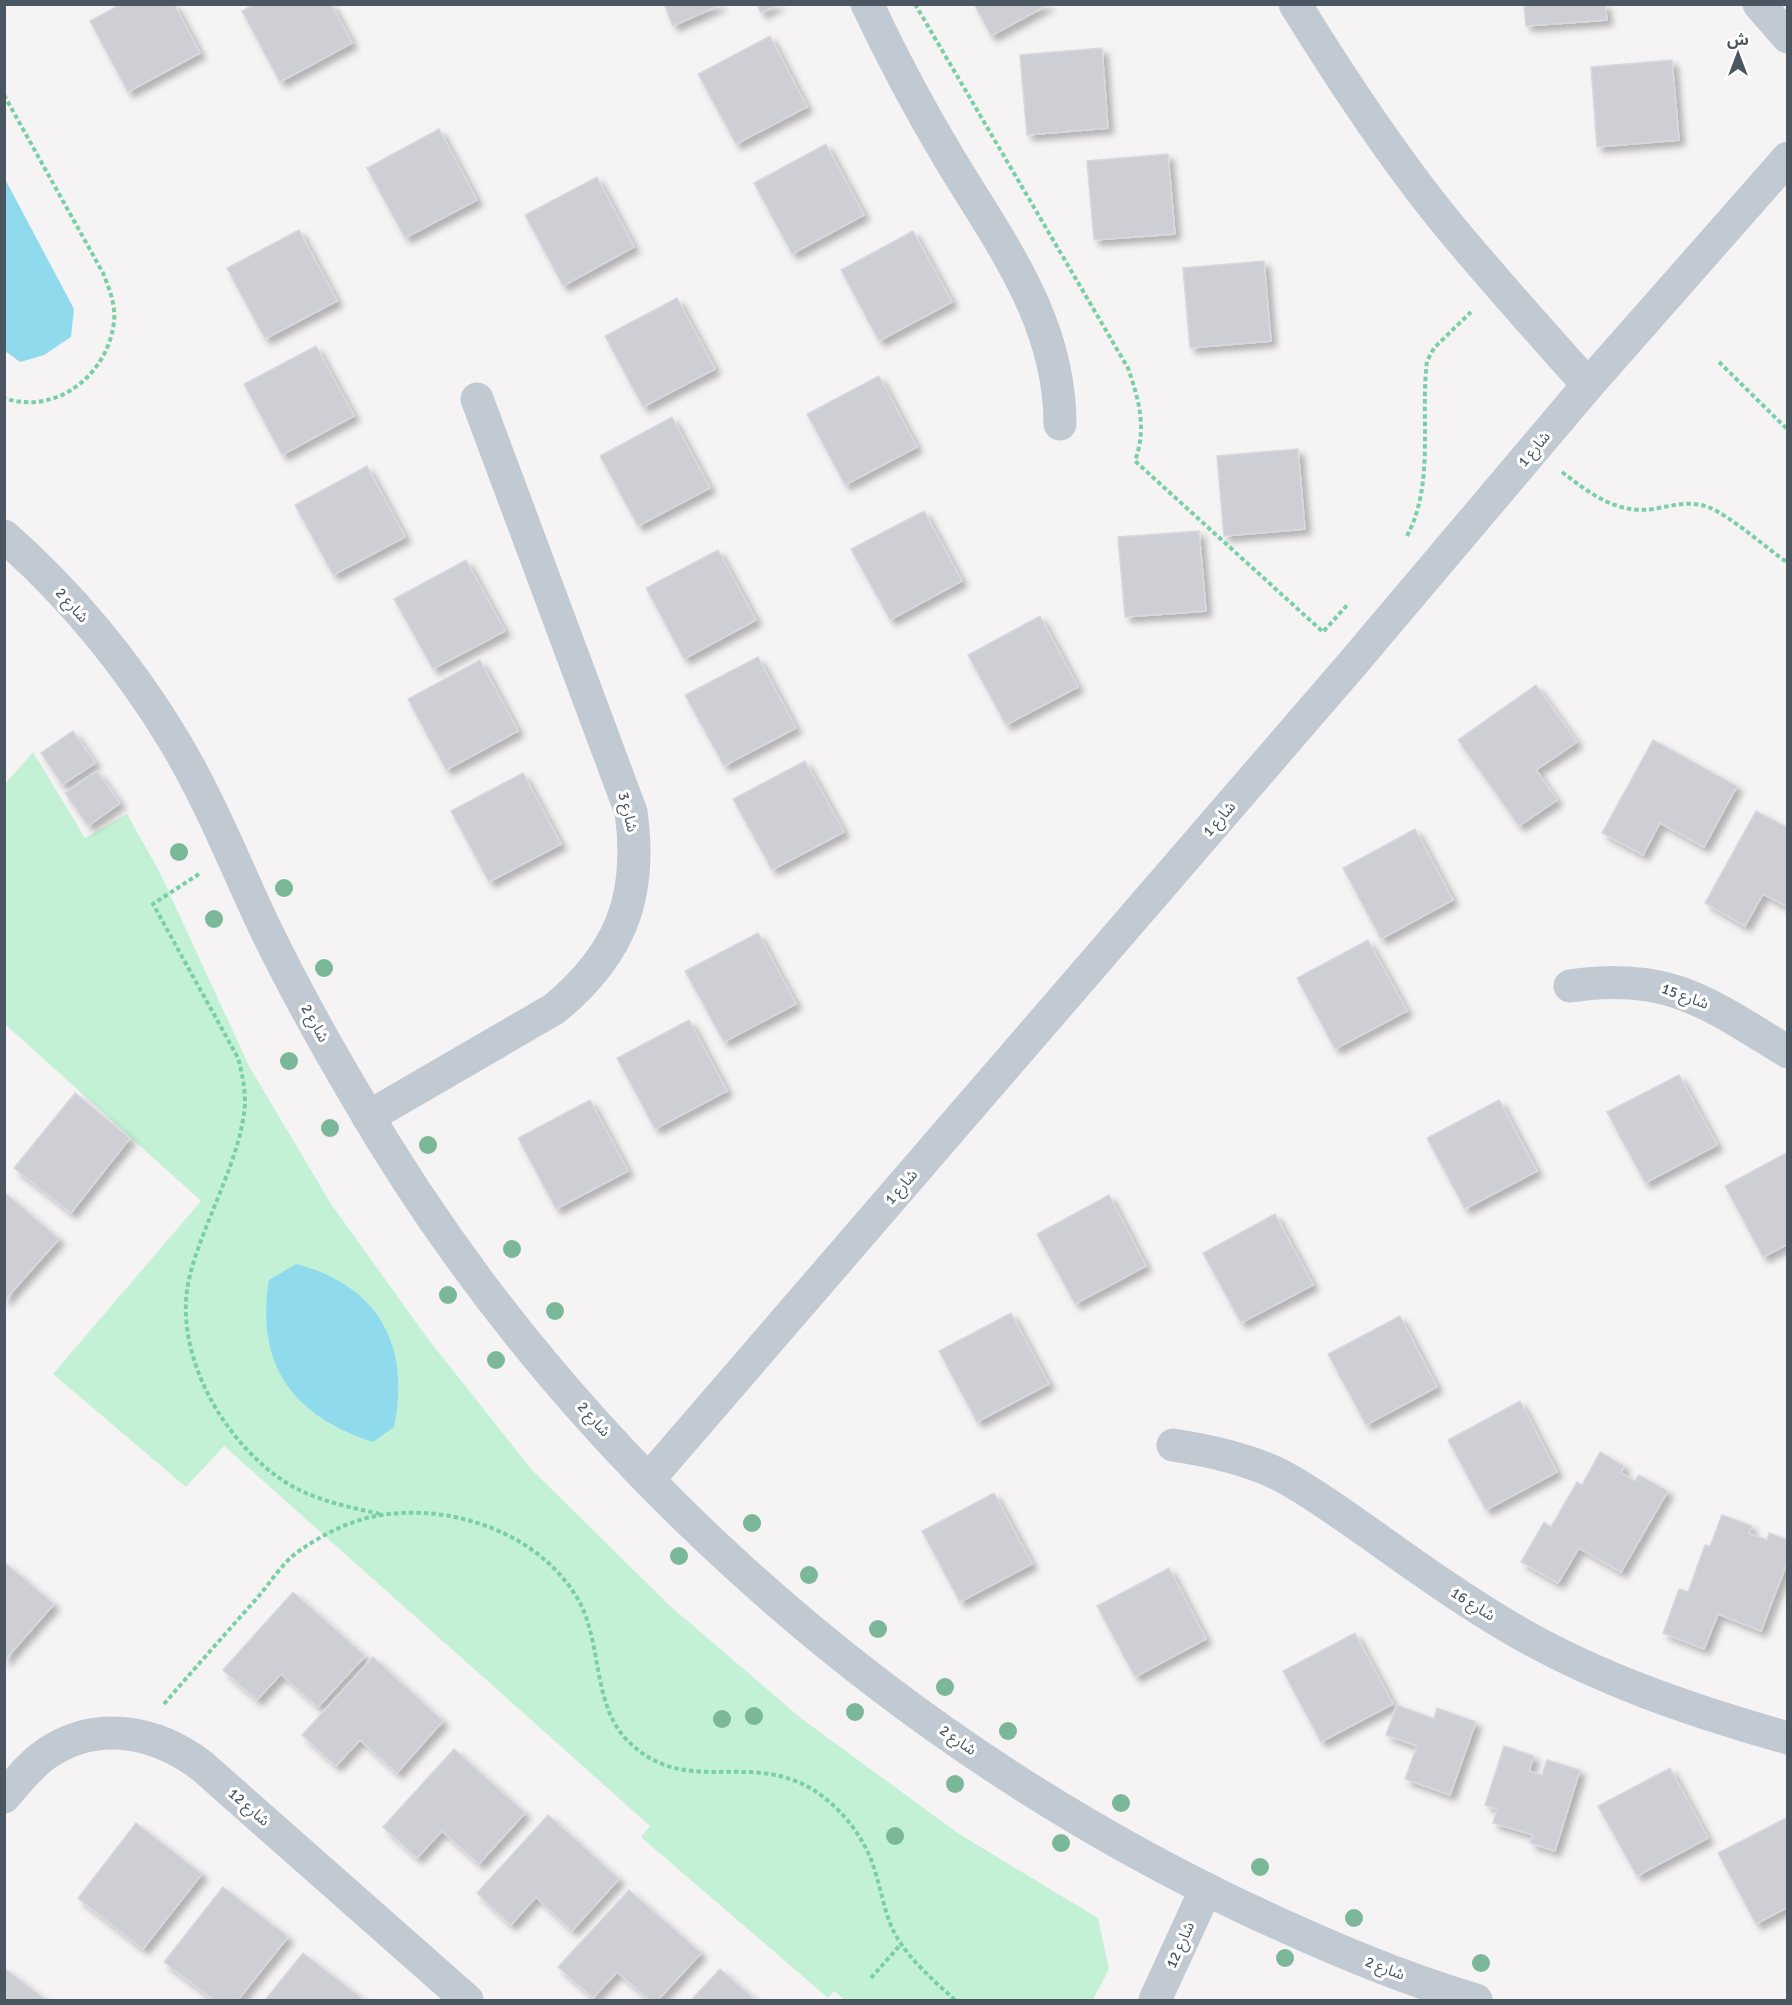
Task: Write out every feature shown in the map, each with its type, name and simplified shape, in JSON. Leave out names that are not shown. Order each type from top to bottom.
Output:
[{"type":"street","points":[[867,4],[930,125],[1030,296],[1048,339],[1055,367],[1059,395],[1059,424]]},
{"type":"street","points":[[1295,4],[1384,140],[1439,214],[1588,385]]},
{"type":"street","points":[[1759,4],[1788,37]]},
{"type":"street","name":"شارع 1","points":[[649,1479],[1353,663],[1588,385],[1788,158]]},
{"type":"street","name":"شارع 3","points":[[368,1117],[554,1009],[579,988],[600,964],[616,936],[628,907],[634,875],[635,843],[627,802],[477,399]]},
{"type":"street","name":"شارع 2","points":[[4,536],[63,593],[103,640],[141,690],[180,751],[232,853],[296,990],[368,1117],[419,1198],[535,1353],[649,1479],[775,1598],[910,1707],[1054,1804],[1206,1889],[1323,1944],[1476,2001]]},
{"type":"street","name":"شارع 15","points":[[1570,986],[1606,981],[1643,983],[1679,991],[1712,1006],[1788,1052]]},
{"type":"street","name":"شارع 16","points":[[1173,1445],[1220,1454],[1282,1476],[1314,1495],[1466,1600],[1511,1628],[1568,1657],[1684,1706],[1788,1738]]},
{"type":"street","name":"شارع 12","points":[[4,1797],[46,1754],[68,1742],[90,1735],[114,1732],[138,1734],[161,1740],[182,1751],[202,1766],[467,2001]]},
{"type":"street","name":"شارع 12","points":[[1155,2001],[1206,1889]]},
{"type":"path","points":[[915,4],[1128,368],[1141,410],[1143,428],[1136,460],[1323,632],[1353,598]]},
{"type":"path","points":[[4,95],[103,273],[112,295],[115,320],[110,344],[99,365],[82,383],[61,396],[38,402],[4,398]]},
{"type":"path","points":[[1405,540],[1417,513],[1422,491],[1427,361],[1434,348],[1499,285]]},
{"type":"path","points":[[1719,362],[1788,430]]},
{"type":"path","points":[[1533,451],[1600,500],[1617,507],[1635,510],[1683,503],[1709,507],[1788,563]]},
{"type":"path","points":[[232,853],[153,904],[227,1035],[238,1058],[244,1082],[242,1124],[189,1278],[187,1309],[190,1339],[201,1377],[223,1421],[242,1446],[290,1485],[317,1498],[381,1515]]},
{"type":"path","points":[[138,1734],[297,1552],[336,1529],[381,1515],[428,1513],[473,1520],[516,1539],[553,1567],[577,1597],[591,1638],[604,1696],[616,1728],[640,1754],[671,1769],[706,1773],[753,1770],[784,1775],[813,1790],[838,1810],[858,1834],[872,1862],[892,1928],[901,1944],[955,2001]]},
{"type":"path","points":[[871,1978],[901,1944]]},
{"type":"green space","points":[[33,752],[85,838],[127,814],[159,871],[249,1066],[331,1204],[428,1339],[532,1470],[669,1605],[802,1719],[959,1834],[1098,1918],[1109,1969],[1093,2000],[845,2000],[834,1991],[828,1998],[641,1837],[650,1826],[224,1446],[186,1487],[53,1374],[201,1201],[5,1024],[5,784]]},
{"type":"water","points":[[5,179],[74,309],[71,337],[44,355],[20,362],[5,351]]},
{"type":"water","points":[[296,1264],[324,1274],[348,1287],[368,1303],[382,1323],[392,1345],[397,1370],[398,1397],[394,1427],[373,1442],[321,1418],[301,1402],[286,1383],[275,1362],[268,1338],[266,1310],[269,1280]]},
{"type":"building","points":[[121,4],[174,4],[200,53],[128,92],[90,21]]},
{"type":"building","points":[[254,4],[331,4],[352,43],[280,82],[242,11]]},
{"type":"building","points":[[664,4],[722,4],[673,26]]},
{"type":"building","points":[[757,4],[779,4],[761,13]]},
{"type":"building","points":[[974,4],[1049,4],[991,36]]},
{"type":"building","points":[[1524,4],[1605,4],[1607,20],[1526,26]]},
{"type":"building","points":[[770,36],[807,107],[736,144],[698,74]]},
{"type":"building","points":[[1102,48],[1108,128],[1027,135],[1020,55]]},
{"type":"building","points":[[1672,60],[1679,140],[1597,147],[1591,67]]},
{"type":"building","points":[[439,129],[477,200],[405,238],[367,168]]},
{"type":"building","points":[[826,144],[864,215],[792,254],[754,183]]},
{"type":"building","points":[[1168,154],[1175,234],[1094,240],[1087,161]]},
{"type":"building","points":[[597,177],[634,247],[563,286],[525,215]]},
{"type":"building","points":[[299,230],[337,301],[265,339],[227,268]]},
{"type":"building","points":[[913,231],[952,302],[879,341],[841,270]]},
{"type":"building","points":[[1264,261],[1271,341],[1190,348],[1183,268]]},
{"type":"building","points":[[677,298],[715,369],[643,407],[605,336]]},
{"type":"building","points":[[316,346],[354,416],[282,455],[244,384]]},
{"type":"building","points":[[879,376],[917,447],[845,485],[807,414]]},
{"type":"building","points":[[672,417],[710,488],[638,526],[600,456]]},
{"type":"building","points":[[1298,449],[1305,529],[1224,536],[1217,456]]},
{"type":"building","points":[[367,466],[405,537],[333,575],[295,505]]},
{"type":"building","points":[[924,511],[962,581],[890,620],[851,549]]},
{"type":"building","points":[[1199,531],[1206,611],[1125,617],[1118,537]]},
{"type":"building","points":[[718,550],[756,620],[684,659],[646,588]]},
{"type":"building","points":[[466,560],[505,631],[433,669],[394,599]]},
{"type":"building","points":[[1040,616],[1078,687],[1006,725],[968,655]]},
{"type":"building","points":[[758,657],[796,728],[724,766],[685,695]]},
{"type":"building","points":[[480,660],[518,731],[446,770],[408,699]]},
{"type":"building","points":[[1536,685],[1577,742],[1536,770],[1557,800],[1519,826],[1458,740]]},
{"type":"building","points":[[73,731],[95,763],[62,785],[41,753]]},
{"type":"building","points":[[1653,740],[1737,786],[1704,847],[1660,823],[1643,855],[1602,833]]},
{"type":"building","points":[[805,761],[844,832],[772,870],[733,799]]},
{"type":"building","points":[[97,771],[120,803],[88,826],[65,793]]},
{"type":"building","points":[[523,773],[561,844],[489,882],[451,811]]},
{"type":"building","points":[[1756,811],[1788,828],[1788,907],[1763,894],[1745,926],[1705,903]]},
{"type":"building","points":[[1415,829],[1453,900],[1381,939],[1343,868]]},
{"type":"building","points":[[758,933],[796,1004],[724,1042],[685,971]]},
{"type":"building","points":[[1368,940],[1407,1011],[1335,1049],[1297,978]]},
{"type":"building","points":[[689,1020],[727,1091],[655,1129],[617,1058]]},
{"type":"building","points":[[1679,1075],[1717,1145],[1645,1183],[1607,1112]]},
{"type":"building","points":[[75,1093],[130,1138],[71,1213],[14,1168]]},
{"type":"building","points":[[590,1100],[628,1171],[556,1209],[518,1138]]},
{"type":"building","points":[[1499,1100],[1537,1171],[1465,1209],[1427,1138]]},
{"type":"building","points":[[1788,1152],[1788,1244],[1763,1257],[1725,1186]]},
{"type":"building","points":[[4,1192],[59,1239],[4,1301]]},
{"type":"building","points":[[1109,1195],[1146,1266],[1075,1304],[1037,1234]]},
{"type":"building","points":[[1275,1214],[1313,1285],[1241,1323],[1203,1253]]},
{"type":"building","points":[[1011,1313],[1049,1384],[977,1422],[939,1351]]},
{"type":"building","points":[[1400,1316],[1437,1387],[1366,1425],[1328,1354]]},
{"type":"building","points":[[1520,1401],[1557,1472],[1486,1510],[1448,1440]]},
{"type":"building","points":[[1600,1452],[1624,1466],[1621,1473],[1635,1481],[1639,1475],[1668,1491],[1621,1572],[1579,1548],[1558,1583],[1521,1562],[1544,1522],[1551,1527],[1577,1482],[1582,1485]]},
{"type":"building","points":[[994,1493],[1032,1564],[960,1602],[922,1531]]},
{"type":"building","points":[[1722,1515],[1752,1526],[1749,1533],[1767,1540],[1769,1533],[1788,1540],[1788,1560],[1761,1631],[1718,1614],[1704,1649],[1663,1633],[1679,1589],[1688,1592],[1705,1545],[1710,1546]]},
{"type":"building","points":[[4,1562],[54,1604],[4,1661]]},
{"type":"building","points":[[1169,1568],[1206,1639],[1135,1677],[1097,1606]]},
{"type":"building","points":[[293,1592],[365,1656],[318,1707],[281,1674],[257,1700],[223,1670]]},
{"type":"building","points":[[1355,1633],[1393,1704],[1321,1742],[1283,1671]]},
{"type":"building","points":[[373,1657],[443,1721],[397,1773],[360,1740],[336,1766],[302,1735]]},
{"type":"building","points":[[1397,1705],[1434,1719],[1437,1708],[1476,1722],[1450,1795],[1405,1779],[1417,1746],[1386,1735]]},
{"type":"building","points":[[1504,1746],[1534,1756],[1529,1771],[1542,1775],[1547,1760],[1580,1770],[1555,1851],[1530,1843],[1533,1835],[1493,1823],[1497,1809],[1485,1805]]},
{"type":"building","points":[[454,1749],[525,1813],[479,1864],[442,1831],[417,1858],[383,1827]]},
{"type":"building","points":[[1670,1768],[1708,1838],[1637,1876],[1598,1806]]},
{"type":"building","points":[[548,1815],[619,1879],[572,1931],[536,1897],[511,1925],[477,1893]]},
{"type":"building","points":[[1788,1817],[1788,1907],[1756,1924],[1718,1853]]},
{"type":"building","points":[[136,1823],[202,1874],[143,1949],[78,1898]]},
{"type":"building","points":[[223,1887],[288,1937],[238,2000],[214,2000],[164,1962]]},
{"type":"building","points":[[629,1890],[701,1953],[658,2000],[650,2000],[617,1972],[593,1998],[558,1967]]},
{"type":"building","points":[[303,1953],[364,2000],[265,2000]]},
{"type":"building","points":[[4,1968],[46,2000],[4,2000]]},
{"type":"building","points":[[720,1969],[755,2000],[691,2000]]}]
